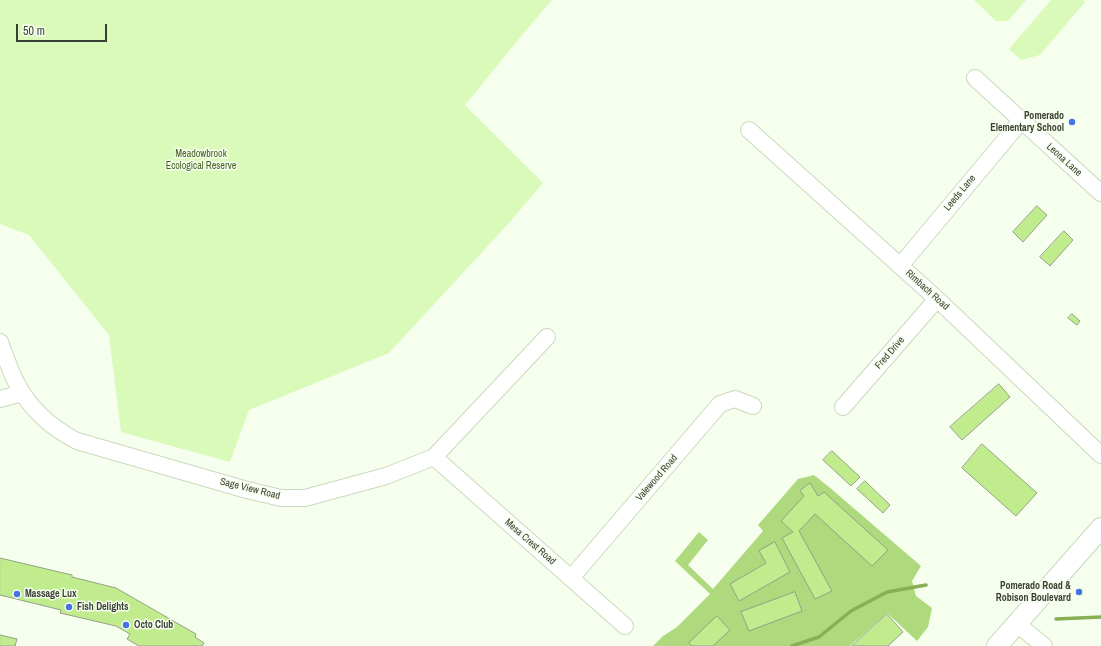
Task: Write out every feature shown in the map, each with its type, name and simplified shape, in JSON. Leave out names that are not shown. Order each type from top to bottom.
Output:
[{"type":"main road","points":[[997,646],[1101,528]]},
{"type":"street","name":"Leona Lane","points":[[975,78],[1101,193]]},
{"type":"street","name":"Leeds Lane","points":[[900,266],[1021,121]]},
{"type":"street","name":"Rimbach Road","points":[[749,130],[937,299],[1101,455]]},
{"type":"street","name":"Fred Drive","points":[[843,407],[937,299]]},
{"type":"street","name":"Sage View Road","points":[[0,342],[14,380],[31,407],[61,432],[77,441],[247,490],[281,498],[305,498],[386,476],[434,457],[547,337]]},
{"type":"street","points":[[0,400],[22,393]]},
{"type":"street","name":"Valewood Road","points":[[571,578],[720,404],[735,399],[753,406]]},
{"type":"street","name":"Mesa Crest Road","points":[[434,457],[625,626]]},
{"type":"street","points":[[1016,624],[1044,646]]},
{"type":"green space","name":"Meadowbrook Ecological Reserve","points":[[0,0],[552,0],[465,105],[543,183],[509,223],[389,353],[249,410],[230,462],[121,432],[109,335],[29,235],[0,224]]},
{"type":"green space","points":[[974,0],[1026,0],[1008,21],[996,21]]},
{"type":"green space","points":[[1051,0],[1083,0],[1085,2],[1040,55],[1021,60],[1009,49]]},
{"type":"green space","points":[[814,475],[921,566],[912,581],[916,596],[932,608],[928,627],[917,641],[887,613],[850,646],[653,646],[663,636],[677,627],[710,594],[675,561],[699,532],[708,540],[688,565],[713,589],[763,531],[758,525],[798,479]]},
{"type":"building","points":[[1037,206],[1047,215],[1023,242],[1013,232]]},
{"type":"building","points":[[1064,231],[1073,240],[1050,266],[1040,257]]},
{"type":"building","points":[[1072,314],[1080,321],[1077,325],[1068,318]]},
{"type":"building","points":[[999,384],[1010,397],[962,440],[950,427]]},
{"type":"building","points":[[982,444],[1037,493],[1016,516],[962,468]]},
{"type":"building","points":[[832,451],[860,477],[851,486],[823,460]]},
{"type":"building","points":[[865,481],[890,505],[883,513],[857,489]]},
{"type":"building","points":[[810,483],[818,496],[824,492],[888,550],[872,566],[815,514],[799,531],[832,591],[815,599],[782,538],[793,532],[781,521],[804,496],[800,491]]},
{"type":"building","points":[[775,542],[790,572],[739,601],[730,584],[766,563],[759,551]]},
{"type":"building","points":[[0,558],[72,575],[72,577],[116,588],[196,634],[195,637],[204,643],[202,646],[139,646],[127,639],[130,634],[116,626],[60,613],[61,610],[0,595]]},
{"type":"building","points":[[795,592],[802,611],[749,631],[741,612]]},
{"type":"building","points":[[887,614],[903,632],[888,646],[852,646]]},
{"type":"building","points":[[717,616],[730,630],[713,646],[692,646],[689,643]]},
{"type":"building","points":[[0,635],[17,639],[15,646],[0,646]]},
{"type":"waterway","points":[[792,646],[819,637],[851,611],[887,592],[926,585]]},
{"type":"waterway","points":[[1056,619],[1101,617]]},
{"type":"place","name":"Pomerado Elementary School","points":[[1072,122]]},
{"type":"place","name":"Pomerado Road & Robison Boulevard","points":[[1079,592]]},
{"type":"place","name":"Massage Lux","points":[[17,594]]},
{"type":"place","name":"Fish Delights","points":[[69,607]]},
{"type":"place","name":"Octo Club","points":[[126,625]]}]
